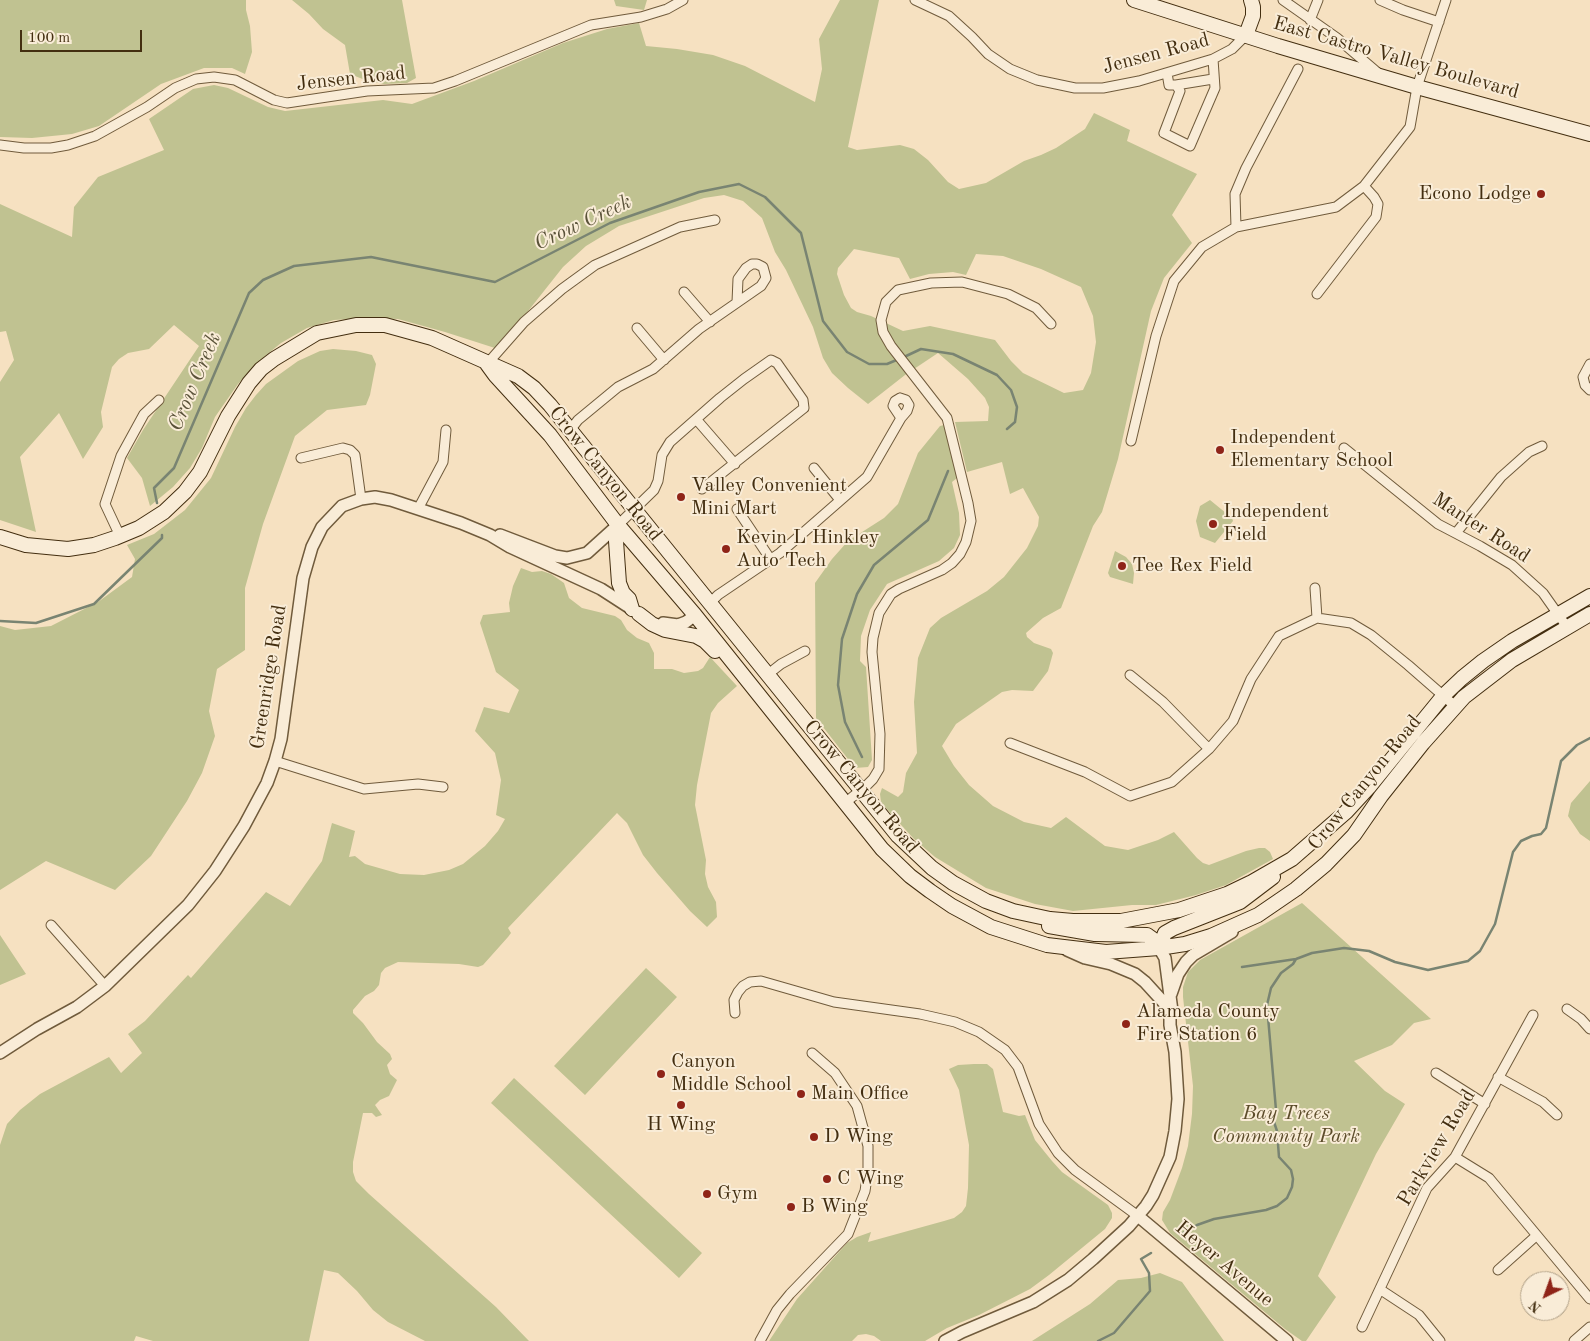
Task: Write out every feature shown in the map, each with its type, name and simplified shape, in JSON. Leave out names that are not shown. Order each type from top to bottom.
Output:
[{"type":"main road","name":"East Castro Valley Boulevard","points":[[1134,0],[1417,87],[1590,134]]},
{"type":"main road","points":[[1246,35],[1253,16],[1254,6],[1251,0]]},
{"type":"main road","name":"Crow Canyon Road","points":[[0,537],[26,545],[68,550],[94,545],[120,536],[139,528],[164,512],[185,492],[200,472],[228,416],[249,382],[260,369],[317,333],[356,325],[385,325],[432,338],[461,350],[487,364],[500,367],[518,376],[534,388],[571,429],[860,791],[898,836],[932,868],[970,893],[1013,910],[1050,919],[1073,921],[1121,921],[1179,910],[1226,894],[1252,882],[1292,859],[1346,812],[1444,695],[1469,672],[1497,650],[1590,596]]},
{"type":"main road","name":"Crow Canyon Road","points":[[487,364],[550,435],[618,525],[695,615],[882,849],[910,876],[952,906],[991,927],[1060,948],[1106,952],[1185,944],[1211,936],[1258,915],[1296,889],[1326,864],[1354,835],[1381,796],[1455,706],[1504,665],[1590,614]]},
{"type":"main road","points":[[510,390],[528,403],[555,428],[562,430],[571,429],[568,440],[570,450],[584,468],[586,475],[584,480]]},
{"type":"main road","points":[[618,525],[616,541],[619,583],[622,593],[629,599],[636,612],[647,621],[665,630],[696,636],[705,641],[727,663],[742,674]]},
{"type":"main road","points":[[695,615],[710,603]]},
{"type":"main road","points":[[1159,948],[1165,933],[1240,902],[1269,881],[1292,859]]},
{"type":"main road","points":[[1013,910],[1030,921],[1060,929],[1095,934],[1146,935],[1154,940],[1159,948]]},
{"type":"street","name":"Jensen Road","points":[[0,145],[24,148],[51,148],[68,145],[95,136],[147,107],[175,88],[196,79],[214,77],[235,80],[274,100],[287,103],[367,91],[434,88],[591,25],[640,17],[667,9],[683,0]]},
{"type":"street","name":"Jensen Road","points":[[914,0],[948,16],[988,54],[1010,69],[1037,80],[1074,88],[1103,88],[1138,81],[1213,59],[1232,49],[1246,35]]},
{"type":"street","points":[[1283,0],[1337,38],[1381,76]]},
{"type":"street","points":[[1310,20],[1318,0]]},
{"type":"street","points":[[1380,0],[1402,10],[1439,22]]},
{"type":"street","points":[[1131,441],[1156,336],[1174,281],[1202,247],[1236,227],[1336,207],[1364,186],[1410,127],[1417,87],[1446,0]]},
{"type":"street","points":[[1176,85],[1180,91],[1164,133],[1190,146],[1215,88],[1213,59]]},
{"type":"street","points":[[1236,227],[1235,194],[1246,168],[1298,69]]},
{"type":"street","points":[[1167,73],[1169,85],[1213,79]]},
{"type":"street","points":[[1317,294],[1376,217],[1378,204],[1364,186]]},
{"type":"street","points":[[487,364],[530,316],[594,265],[680,227],[715,220]]},
{"type":"street","points":[[845,803],[873,779],[879,769],[880,734],[872,652],[879,613],[891,594],[942,570],[957,558],[966,542],[971,522],[947,418],[891,346],[884,332],[881,320],[886,302],[898,290],[931,282],[962,282],[1008,294],[1036,308],[1051,324]]},
{"type":"street","points":[[684,292],[710,322]]},
{"type":"street","points":[[571,429],[578,420],[618,387],[642,376],[737,302]]},
{"type":"street","points":[[636,328],[664,360]]},
{"type":"street","points":[[618,525],[654,490],[658,482],[660,462],[665,448],[720,398],[771,360],[777,363],[803,400],[804,408],[736,464],[702,489]]},
{"type":"street","points":[[1590,364],[1583,377],[1585,385],[1590,390]]},
{"type":"street","points":[[120,536],[106,504],[121,456],[144,414],[159,400]]},
{"type":"street","points":[[710,603],[718,595],[771,560],[867,477],[900,418]]},
{"type":"street","points":[[696,419],[736,464]]},
{"type":"street","points":[[418,509],[443,462],[446,430]]},
{"type":"street","points":[[1456,533],[1501,477],[1529,452],[1542,446]]},
{"type":"street","points":[[301,458],[343,448],[350,450],[355,455],[362,499]]},
{"type":"street","name":"Manter Road","points":[[1344,448],[1438,524],[1480,546],[1512,566],[1543,593],[1568,627]]},
{"type":"street","points":[[814,468],[840,500]]},
{"type":"street","name":"Greenridge Road","points":[[0,1053],[37,1029],[77,1007],[105,986],[188,905],[248,819],[259,799],[275,761],[284,720],[303,578],[312,547],[322,527],[342,506],[362,499],[391,500],[461,523],[490,535],[510,547],[601,589],[636,612],[650,615],[660,622],[678,625],[695,615]]},
{"type":"street","points":[[737,509],[771,560]]},
{"type":"street","name":"Greenridge Road","points":[[490,535],[500,535],[555,556],[567,558],[587,553],[618,525]]},
{"type":"street","points":[[1315,588],[1317,618]]},
{"type":"street","points":[[1010,743],[1085,772],[1130,796],[1172,782],[1209,748],[1233,721],[1251,679],[1279,636],[1317,618],[1351,623],[1371,635],[1455,706]]},
{"type":"street","points":[[767,675],[781,664],[804,651]]},
{"type":"street","points":[[1130,675],[1163,702],[1209,748]]},
{"type":"street","points":[[275,761],[364,789],[418,784],[443,787]]},
{"type":"street","points":[[1169,1005],[1178,974],[1186,962],[1258,915]]},
{"type":"street","points":[[51,925],[105,986]]},
{"type":"street","points":[[1060,948],[1085,958],[1111,964],[1135,974],[1169,1005]]},
{"type":"street","points":[[946,1341],[962,1332],[1033,1302],[1052,1290],[1100,1253],[1138,1216],[1153,1195],[1170,1157],[1175,1131],[1177,1087],[1169,1005],[1157,959],[1159,948]]},
{"type":"street","points":[[735,1013],[734,1000],[738,992],[750,982],[761,981],[834,1002],[920,1014],[956,1022],[979,1032],[1005,1050],[1018,1067],[1039,1124],[1058,1154],[1075,1170],[1138,1216]]},
{"type":"street","points":[[1567,1009],[1590,1029]]},
{"type":"street","name":"Parkview Road","points":[[1362,1327],[1428,1188],[1455,1156],[1533,1015]]},
{"type":"street","points":[[760,1341],[777,1310],[790,1294],[848,1234],[864,1191],[868,1171],[868,1146],[857,1106],[835,1073],[812,1053]]},
{"type":"street","points":[[1436,1074],[1485,1104]]},
{"type":"street","points":[[1498,1077],[1543,1102],[1557,1115]]},
{"type":"street","points":[[1455,1156],[1489,1178],[1590,1299]]},
{"type":"street","name":"Heyer Avenue","points":[[1138,1216],[1287,1341]]},
{"type":"street","points":[[1498,1270],[1536,1236]]},
{"type":"street","points":[[1381,1290],[1419,1315],[1440,1341]]},
{"type":"street","points":[[1574,1341],[1590,1327]]},
{"type":"green space","points":[[0,0],[246,0],[252,52],[245,74],[232,68],[204,68],[161,84],[99,126],[72,134],[32,138],[0,137]]},
{"type":"green space","points":[[292,0],[402,0],[416,78],[407,83],[384,84],[365,80],[350,74],[345,45],[323,29]]},
{"type":"green space","points":[[614,0],[647,0],[644,10],[616,6]]},
{"type":"green space","points":[[840,0],[879,0],[848,147],[857,150],[900,145],[914,149],[928,160],[948,182],[959,189],[986,183],[1024,161],[1056,148],[1085,129],[1094,113],[1130,130],[1127,141],[1197,174],[1172,215],[1192,243],[1164,278],[1151,311],[1118,459],[1102,512],[1093,526],[1061,608],[1043,618],[1026,633],[1027,637],[1034,643],[1051,649],[1053,653],[1048,671],[1033,691],[1012,690],[1002,692],[956,724],[942,746],[954,766],[969,785],[993,806],[1024,822],[1051,828],[1066,817],[1105,846],[1128,850],[1158,840],[1174,832],[1197,858],[1209,865],[1259,848],[1265,848],[1270,852],[1273,859],[1226,885],[1196,895],[1156,905],[1132,905],[1073,911],[1035,904],[986,888],[935,857],[914,839],[881,802],[880,794],[882,788],[898,797],[903,792],[906,773],[917,753],[914,702],[918,658],[930,628],[941,618],[987,591],[1004,577],[1027,548],[1038,526],[1039,517],[1023,488],[1010,494],[1002,462],[967,472],[955,422],[988,421],[989,407],[985,398],[968,379],[938,353],[905,375],[868,404],[832,373],[823,358],[813,327],[786,270],[775,252],[762,218],[743,201],[724,195],[704,198],[619,226],[586,246],[563,267],[498,349],[398,319],[334,320],[307,328],[281,343],[259,361],[238,384],[215,417],[202,448],[190,468],[173,487],[150,506],[142,478],[127,458],[143,430],[199,346],[174,325],[149,349],[128,353],[112,367],[101,412],[103,427],[83,459],[59,413],[20,457],[36,532],[0,520],[0,382],[14,360],[6,331],[0,332],[0,204],[72,237],[74,207],[98,177],[164,150],[149,119],[193,89],[214,85],[228,88],[268,107],[285,111],[383,100],[412,104],[474,81],[563,43],[607,29],[639,23],[646,46],[713,55],[745,66],[815,102],[822,69],[819,39]],"holes":[[[854,249],[899,258],[910,279],[929,274],[953,272],[966,275],[976,254],[1003,256],[1041,269],[1081,287],[1093,316],[1096,342],[1091,373],[1083,390],[1064,393],[1023,373],[995,340],[930,326],[903,331],[851,308],[844,295],[837,274],[838,268]]]},
{"type":"green space","points":[[333,349],[356,351],[372,355],[376,364],[370,395],[366,405],[327,410],[295,436],[263,524],[245,588],[245,650],[217,669],[209,711],[215,736],[202,773],[187,801],[151,856],[115,890],[46,861],[0,890],[0,626],[15,630],[51,626],[98,602],[132,577],[135,559],[127,545],[154,534],[185,510],[211,478],[235,427],[256,395],[266,384],[298,361],[320,351]]},
{"type":"green space","points":[[944,425],[957,478],[952,482],[959,513],[960,535],[954,548],[939,561],[887,584],[870,610],[861,636],[860,661],[866,667],[872,760],[868,767],[855,768],[816,718],[815,583],[848,541],[884,518],[898,504],[918,453],[940,426]]},
{"type":"green space","name":"Independent Field","points":[[1210,500],[1232,518],[1233,521],[1215,543],[1200,537],[1196,521],[1200,506]]},
{"type":"green space","name":"Tee Rex Field","points":[[1115,551],[1126,557],[1132,564],[1134,573],[1133,584],[1110,577],[1108,573]]},
{"type":"green space","points":[[521,568],[532,572],[542,571],[551,574],[564,583],[569,598],[582,608],[615,616],[621,620],[627,630],[637,638],[649,643],[654,653],[654,669],[672,669],[684,673],[698,671],[703,668],[710,657],[737,686],[718,703],[711,713],[697,785],[695,805],[706,860],[705,874],[708,887],[716,902],[717,917],[707,927],[690,911],[657,873],[643,855],[627,823],[617,813],[508,928],[511,933],[483,965],[478,967],[459,964],[398,962],[385,968],[381,973],[379,985],[374,991],[365,996],[353,1010],[353,1013],[377,1042],[390,1054],[392,1059],[387,1065],[390,1074],[397,1080],[389,1096],[380,1100],[375,1105],[382,1115],[376,1117],[372,1113],[363,1113],[353,1162],[353,1172],[356,1181],[496,1307],[529,1341],[425,1341],[388,1322],[373,1310],[338,1273],[324,1270],[309,1341],[153,1341],[136,1336],[134,1341],[0,1341],[0,1145],[7,1124],[20,1110],[40,1094],[109,1057],[121,1073],[142,1053],[128,1034],[145,1021],[188,975],[191,978],[266,892],[290,906],[322,861],[332,823],[355,831],[349,857],[355,856],[365,864],[400,874],[424,875],[449,870],[463,864],[485,846],[498,831],[505,819],[496,815],[501,780],[495,753],[475,731],[484,707],[509,713],[519,690],[496,672],[480,623],[483,615],[510,612],[509,603],[513,586]]},
{"type":"green space","points":[[1590,781],[1590,841],[1580,834],[1568,816],[1571,803]]},
{"type":"green space","name":"Bay Trees Community Park","points":[[1302,903],[1431,1019],[1414,1023],[1392,1045],[1354,1061],[1385,1091],[1405,1104],[1376,1154],[1318,1276],[1336,1297],[1306,1341],[1302,1341],[1285,1329],[1170,1233],[1162,1220],[1163,1212],[1170,1200],[1182,1168],[1188,1146],[1192,1114],[1193,1086],[1183,997],[1183,987],[1188,972],[1200,960]]},
{"type":"green space","points":[[0,935],[26,974],[0,985]]},
{"type":"green space","points":[[646,968],[677,997],[585,1095],[554,1066]]},
{"type":"green space","points":[[987,1064],[993,1069],[1003,1112],[1019,1116],[1025,1115],[1035,1140],[1062,1172],[1108,1205],[1112,1218],[1105,1229],[1030,1289],[979,1315],[947,1328],[925,1341],[881,1341],[874,1336],[866,1334],[858,1335],[852,1341],[769,1341],[797,1299],[847,1243],[871,1232],[868,1242],[954,1218],[962,1212],[966,1206],[968,1188],[969,1145],[959,1090],[949,1069],[958,1065]]},
{"type":"green space","points":[[514,1078],[702,1253],[679,1278],[491,1103]]},
{"type":"green space","points":[[1160,1273],[1182,1282],[1224,1341],[1032,1341],[1090,1304],[1118,1280],[1141,1278]]},
{"type":"waterway","name":"Crow Creek","points":[[157,503],[154,488],[174,468],[249,293],[263,280],[294,266],[371,257],[495,282],[610,223],[699,192],[739,184],[765,197],[801,233],[823,321],[847,352],[869,364],[887,364],[899,359]]},
{"type":"waterway","name":"Crow Creek","points":[[904,357],[921,349],[953,354],[997,375],[1011,390],[1017,407],[1015,422],[1007,429]]},
{"type":"waterway","name":"Crow Creek","points":[[862,757],[845,722],[838,685],[842,639],[857,594],[874,565],[928,520],[948,471]]},
{"type":"waterway","name":"Crow Creek","points":[[0,621],[36,623],[94,604],[162,538],[162,535]]},
{"type":"waterway","name":"Crow Creek","points":[[1242,967],[1296,959],[1312,953],[1344,948],[1369,951],[1395,962],[1428,970],[1468,961],[1480,951],[1495,924],[1513,852],[1521,841],[1541,834],[1546,828],[1561,761],[1577,745],[1590,738]]},
{"type":"waterway","points":[[1183,1233],[1197,1225],[1214,1219],[1266,1210],[1277,1206],[1287,1198],[1292,1187],[1291,1170],[1279,1157],[1277,1131],[1274,1122],[1276,1110],[1267,1005],[1271,988],[1281,973],[1293,964],[1296,959]]},
{"type":"waterway","points":[[1098,1341],[1114,1333],[1150,1291],[1149,1273],[1141,1259],[1151,1253]]},
{"type":"place","name":"Econo Lodge","points":[[1541,194]]},
{"type":"place","name":"Independent Elementary School","points":[[1220,450]]},
{"type":"place","name":"Valley Convenient Mini Mart","points":[[681,497]]},
{"type":"place","name":"Independent Field","points":[[1213,524]]},
{"type":"place","name":"Kevin L Hinkley Auto Tech","points":[[726,549]]},
{"type":"place","name":"Tee Rex Field","points":[[1122,566]]},
{"type":"place","name":"Alameda County Fire Station 6","points":[[1126,1024]]},
{"type":"place","name":"Canyon Middle School","points":[[661,1074]]},
{"type":"place","name":"Main Office","points":[[801,1094]]},
{"type":"place","name":"H Wing","points":[[681,1105]]},
{"type":"place","name":"D Wing","points":[[814,1137]]},
{"type":"place","name":"C Wing","points":[[827,1179]]},
{"type":"place","name":"Gym","points":[[707,1194]]},
{"type":"place","name":"B Wing","points":[[791,1207]]}]
